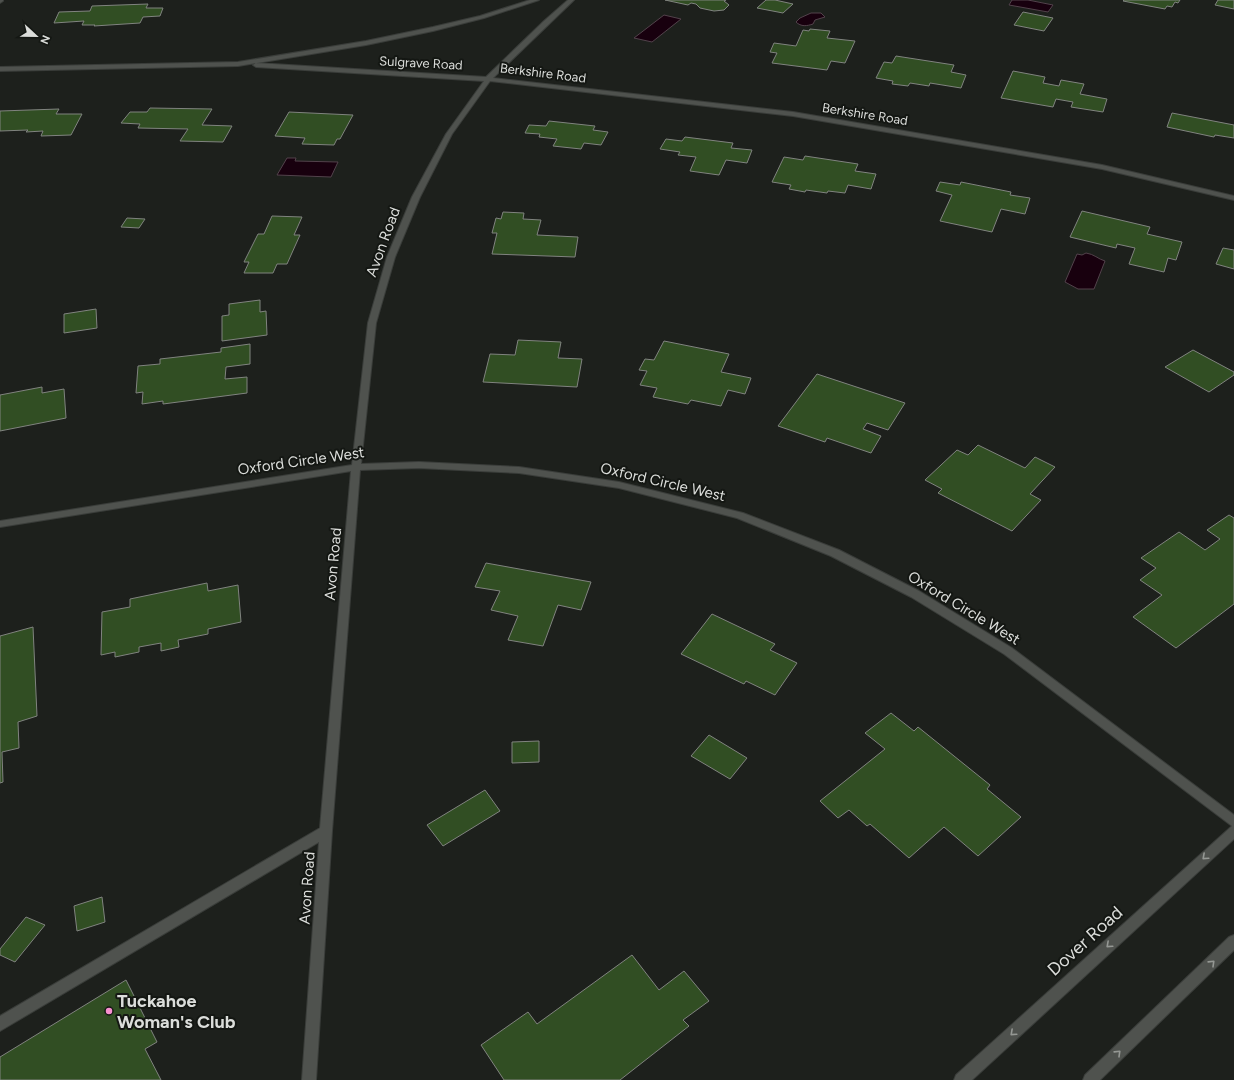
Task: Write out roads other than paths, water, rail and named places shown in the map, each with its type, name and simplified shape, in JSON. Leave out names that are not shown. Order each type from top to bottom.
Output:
[{"type":"street","name":"Sulgrave Road","points":[[238,64],[366,43],[433,30],[482,17],[536,0]]},
{"type":"street","points":[[488,79],[546,22],[571,0]]},
{"type":"street","name":"Sulgrave Road","points":[[0,69],[238,64],[488,79]]},
{"type":"street","name":"Berkshire Road","points":[[488,79],[793,114],[1102,167],[1234,198]]},
{"type":"street","name":"Avon Road","points":[[309,1080],[326,831],[356,466],[372,323],[391,257],[416,197],[449,134],[488,79]]},
{"type":"street","name":"Oxford Circle West","points":[[0,524],[356,466],[419,465],[519,470],[619,485],[740,515],[835,553],[915,594],[1008,651],[1234,822]]},
{"type":"street","points":[[0,1024],[326,831]]},
{"type":"street","name":"Dover Road","points":[[961,1080],[1234,831]]},
{"type":"street","points":[[1090,1080],[1234,941]]},
{"type":"place","name":"Tuckahoe Woman's Club","points":[[109,1011]]}]
